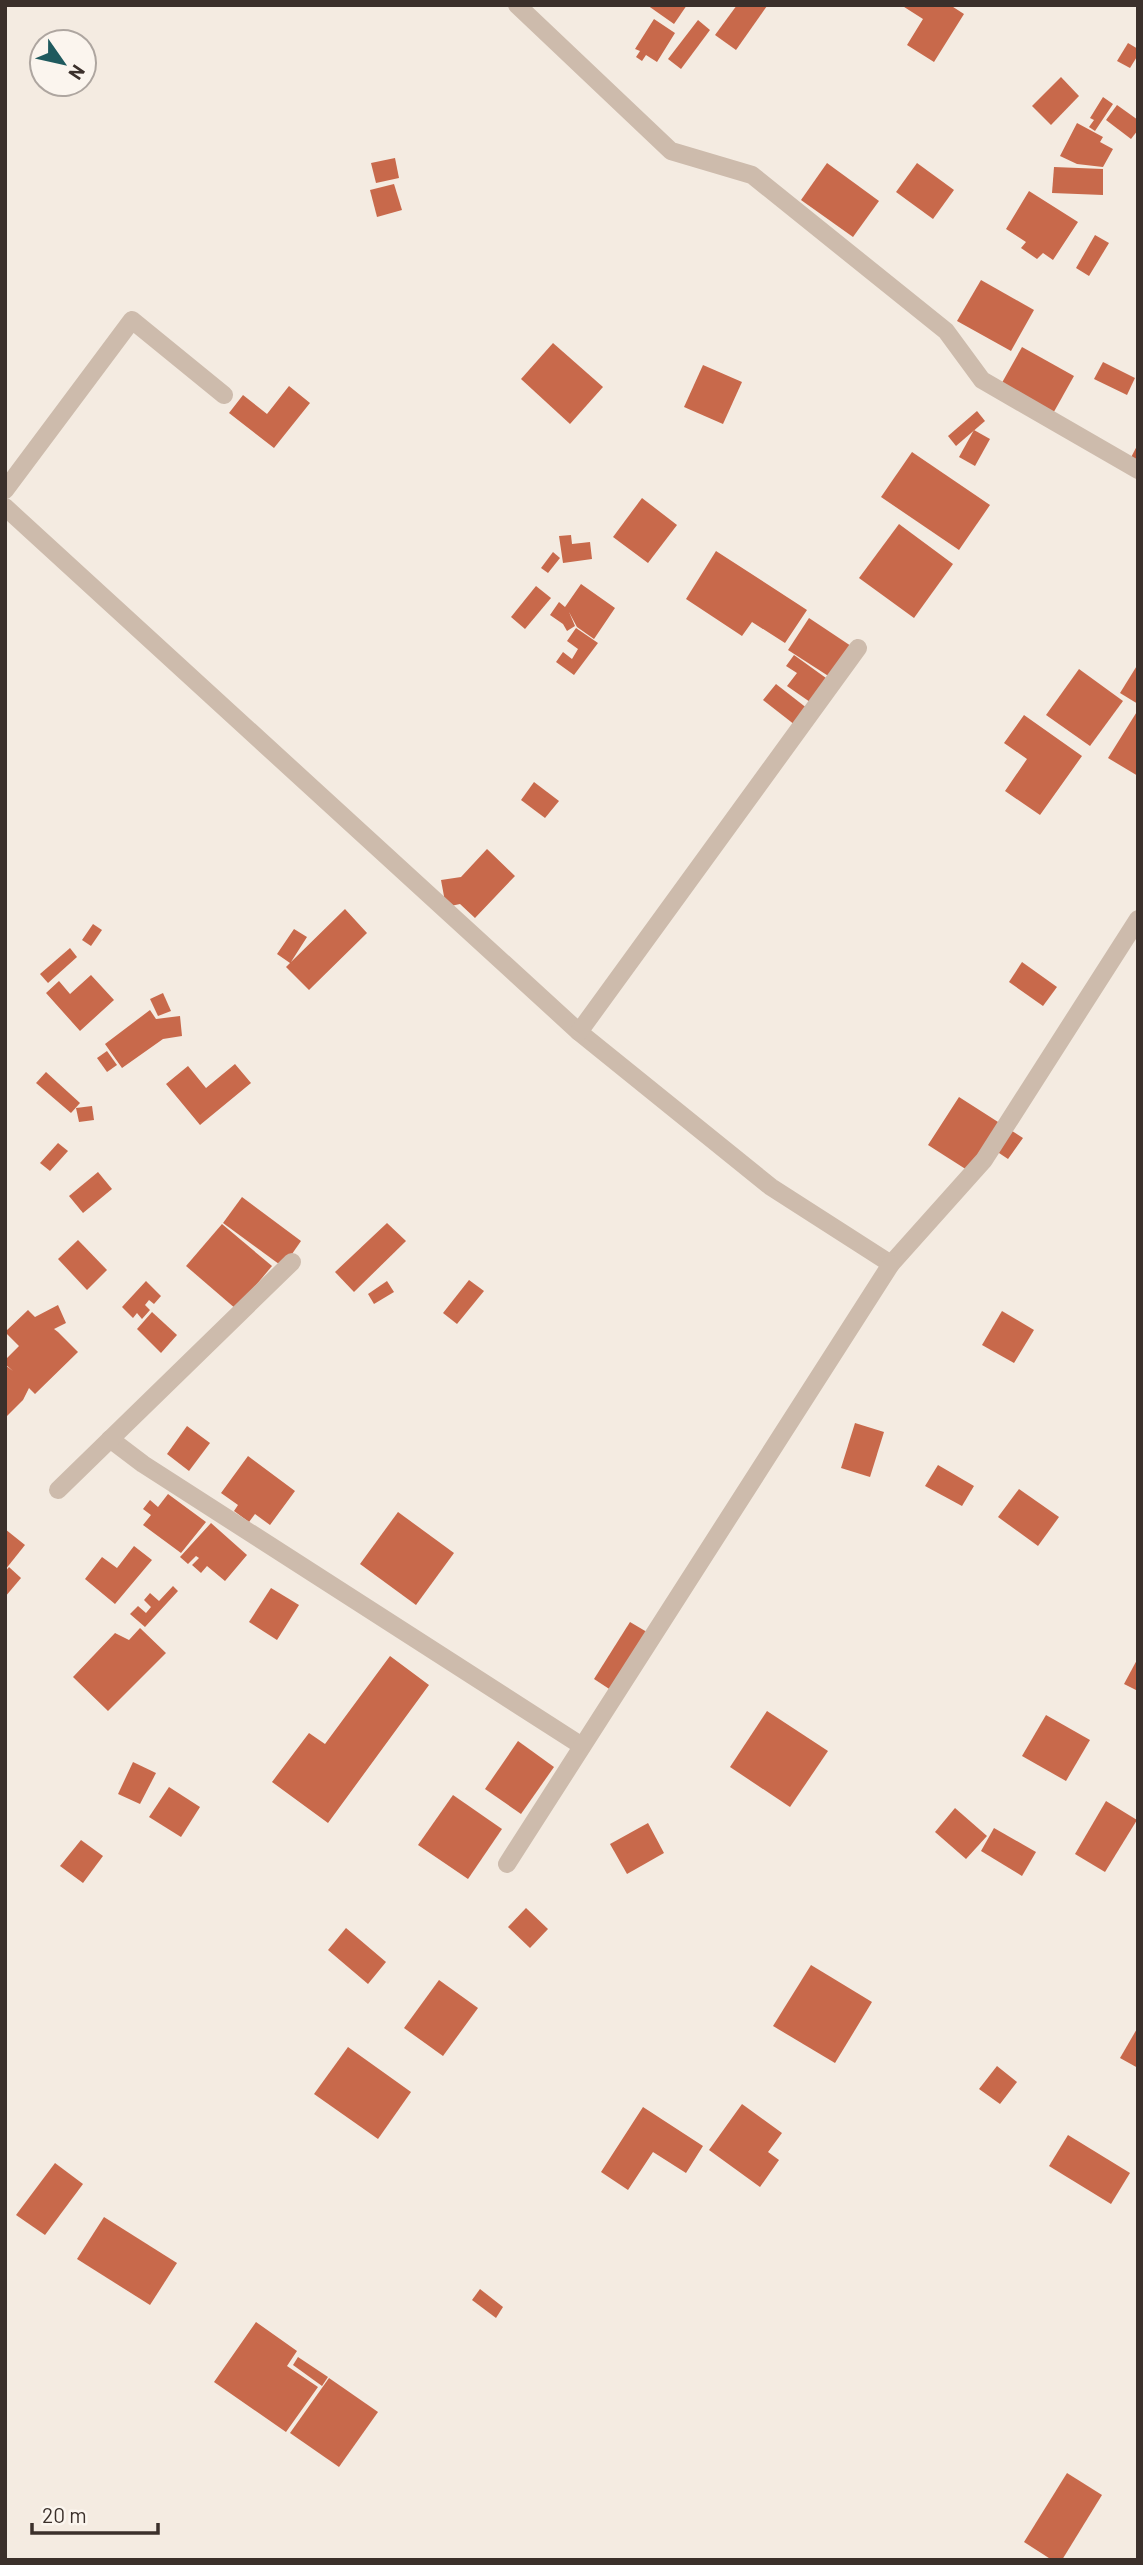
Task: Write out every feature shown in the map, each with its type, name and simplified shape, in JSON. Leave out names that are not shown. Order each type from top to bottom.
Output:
[{"type":"street","points":[[517,5],[671,151],[752,175],[946,331],[982,380],[1138,470]]},
{"type":"street","points":[[5,490],[132,320],[224,396]]},
{"type":"street","points":[[5,506],[579,1032],[771,1187],[891,1264]]},
{"type":"street","points":[[579,1032],[858,648]]},
{"type":"street","points":[[507,1864],[891,1264],[984,1160],[1138,919]]},
{"type":"street","points":[[58,1490],[292,1262]]},
{"type":"street","points":[[110,1439],[143,1465],[582,1746]]},
{"type":"building","points":[[647,5],[687,5],[674,24]]},
{"type":"building","points":[[737,5],[767,6],[736,50],[715,35]]},
{"type":"building","points":[[901,5],[950,5],[964,14],[934,62],[907,45],[923,19]]},
{"type":"building","points":[[654,19],[675,33],[657,62],[646,55],[642,61],[636,57],[640,51],[635,49]]},
{"type":"building","points":[[698,20],[710,30],[681,69],[668,59]]},
{"type":"building","points":[[1128,43],[1138,49],[1138,55],[1130,68],[1117,61]]},
{"type":"building","points":[[1061,77],[1079,96],[1051,125],[1032,106]]},
{"type":"building","points":[[1103,97],[1113,104],[1095,131],[1089,127],[1094,120],[1090,118]]},
{"type":"building","points":[[1117,105],[1138,120],[1138,130],[1131,139],[1106,120]]},
{"type":"building","points":[[1077,123],[1103,137],[1100,142],[1113,149],[1103,167],[1077,164],[1060,156]]},
{"type":"building","points":[[395,158],[399,178],[376,183],[371,163]]},
{"type":"building","points":[[827,163],[879,201],[853,237],[801,200]]},
{"type":"building","points":[[917,163],[954,190],[933,219],[896,192]]},
{"type":"building","points":[[1054,167],[1103,169],[1103,195],[1052,193]]},
{"type":"building","points":[[394,184],[402,210],[377,217],[370,190]]},
{"type":"building","points":[[1029,191],[1078,222],[1053,260],[1043,253],[1037,259],[1021,248],[1026,242],[1006,229]]},
{"type":"building","points":[[1095,235],[1109,243],[1089,276],[1076,268]]},
{"type":"building","points":[[981,280],[1034,310],[1011,351],[957,321]]},
{"type":"building","points":[[553,343],[603,387],[570,424],[521,379]]},
{"type":"building","points":[[1022,347],[1074,376],[1051,417],[999,388]]},
{"type":"building","points":[[1103,362],[1135,378],[1127,395],[1094,379]]},
{"type":"building","points":[[703,365],[742,382],[723,424],[684,407]]},
{"type":"building","points":[[289,386],[310,403],[274,448],[229,413],[243,395],[267,414]]},
{"type":"building","points":[[977,411],[985,421],[956,446],[948,436]]},
{"type":"building","points":[[974,430],[990,439],[975,466],[959,457]]},
{"type":"building","points":[[1138,444],[1138,476],[1125,469]]},
{"type":"building","points":[[912,452],[990,505],[959,550],[881,497]]},
{"type":"building","points":[[642,498],[677,525],[648,563],[613,537]]},
{"type":"building","points":[[899,524],[953,564],[914,618],[859,578]]},
{"type":"building","points":[[571,535],[572,544],[590,542],[592,559],[563,563],[559,536]]},
{"type":"building","points":[[716,551],[807,610],[785,643],[752,622],[742,636],[686,599]]},
{"type":"building","points":[[553,552],[560,558],[548,573],[541,568]]},
{"type":"building","points":[[581,584],[615,608],[594,639],[577,627],[569,612],[575,626],[567,631],[563,624],[550,615],[559,602],[565,607]]},
{"type":"building","points":[[536,586],[551,598],[525,629],[511,617]]},
{"type":"building","points":[[809,618],[854,648],[833,679],[788,650]]},
{"type":"building","points":[[576,628],[598,643],[574,675],[556,662],[563,652],[572,659],[578,649],[567,641]]},
{"type":"building","points":[[794,655],[826,678],[810,702],[787,686],[797,673],[786,666]]},
{"type":"building","points":[[1138,664],[1138,704],[1120,693]]},
{"type":"building","points":[[1079,669],[1123,701],[1090,746],[1046,715]]},
{"type":"building","points":[[776,684],[808,709],[795,725],[763,700]]},
{"type":"building","points":[[1138,710],[1138,776],[1108,758]]},
{"type":"building","points":[[1024,715],[1082,756],[1040,815],[1005,791],[1027,759],[1004,743]]},
{"type":"building","points":[[534,782],[559,801],[545,818],[521,800]]},
{"type":"building","points":[[487,849],[515,876],[475,918],[460,904],[446,907],[441,880],[461,877]]},
{"type":"building","points":[[345,909],[367,933],[309,990],[286,967],[290,963],[277,954],[294,929],[307,937],[291,962]]},
{"type":"building","points":[[93,924],[102,930],[91,946],[82,940]]},
{"type":"building","points":[[70,948],[77,957],[48,983],[40,974]]},
{"type":"building","points":[[1022,962],[1057,987],[1043,1006],[1009,982]]},
{"type":"building","points":[[91,975],[114,1000],[80,1031],[46,993],[59,981],[70,994]]},
{"type":"building","points":[[163,993],[171,1011],[158,1016],[150,999]]},
{"type":"building","points":[[150,1010],[156,1019],[180,1016],[182,1036],[163,1039],[122,1068],[105,1044]]},
{"type":"building","points":[[107,1051],[117,1065],[107,1072],[97,1058]]},
{"type":"building","points":[[235,1064],[251,1083],[200,1125],[166,1084],[188,1066],[206,1088]]},
{"type":"building","points":[[46,1072],[80,1103],[71,1113],[36,1083]]},
{"type":"building","points":[[959,1097],[1023,1138],[1008,1159],[996,1151],[978,1177],[928,1145]]},
{"type":"building","points":[[92,1106],[94,1120],[79,1122],[76,1108]]},
{"type":"building","points":[[58,1143],[68,1151],[50,1171],[40,1163]]},
{"type":"building","points":[[98,1172],[112,1189],[83,1213],[69,1196]]},
{"type":"building","points":[[242,1197],[301,1241],[283,1267],[223,1223]]},
{"type":"building","points":[[387,1223],[406,1241],[354,1292],[335,1272]]},
{"type":"building","points":[[222,1224],[272,1266],[236,1309],[186,1266]]},
{"type":"building","points":[[78,1240],[107,1270],[87,1290],[58,1259]]},
{"type":"building","points":[[469,1280],[484,1291],[457,1324],[443,1313]]},
{"type":"building","points":[[146,1281],[161,1296],[154,1304],[149,1300],[145,1305],[150,1310],[142,1319],[137,1313],[133,1318],[122,1307]]},
{"type":"building","points":[[387,1281],[394,1292],[374,1304],[368,1294]]},
{"type":"building","points":[[58,1305],[66,1323],[54,1329],[78,1352],[35,1394],[29,1388],[23,1400],[5,1418],[5,1365],[13,1371],[5,1364],[5,1360],[19,1346],[5,1332],[28,1310],[35,1317]]},
{"type":"building","points":[[1002,1311],[1034,1330],[1014,1363],[982,1345]]},
{"type":"building","points":[[152,1312],[177,1335],[161,1353],[137,1329]]},
{"type":"building","points":[[855,1423],[884,1432],[870,1477],[841,1468]]},
{"type":"building","points":[[187,1426],[210,1443],[189,1471],[167,1454]]},
{"type":"building","points":[[248,1456],[295,1491],[270,1525],[255,1514],[249,1522],[234,1511],[238,1505],[221,1493]]},
{"type":"building","points":[[938,1465],[974,1486],[962,1506],[925,1486]]},
{"type":"building","points":[[1019,1489],[1059,1517],[1038,1546],[998,1517]]},
{"type":"building","points":[[168,1494],[206,1522],[181,1553],[143,1525],[151,1515],[143,1509],[150,1500],[158,1507]]},
{"type":"building","points":[[398,1512],[454,1553],[416,1605],[360,1564]]},
{"type":"building","points":[[211,1523],[247,1555],[225,1581],[207,1566],[201,1573],[192,1565],[199,1558],[196,1556],[188,1564],[180,1557]]},
{"type":"building","points":[[5,1529],[25,1545],[5,1570]]},
{"type":"building","points":[[134,1546],[152,1560],[115,1604],[85,1579],[102,1557],[117,1568]]},
{"type":"building","points":[[9,1567],[21,1578],[5,1597],[5,1572]]},
{"type":"building","points":[[173,1586],[178,1591],[145,1627],[130,1614],[138,1606],[146,1613],[151,1607],[144,1600],[150,1593],[159,1601]]},
{"type":"building","points":[[271,1588],[299,1605],[277,1640],[249,1622]]},
{"type":"building","points":[[630,1622],[657,1638],[620,1696],[594,1679]]},
{"type":"building","points":[[140,1628],[166,1653],[108,1711],[73,1677],[115,1633],[129,1640]]},
{"type":"building","points":[[390,1656],[429,1685],[328,1823],[272,1782],[309,1733],[325,1744]]},
{"type":"building","points":[[1138,1658],[1138,1691],[1124,1684]]},
{"type":"building","points":[[767,1711],[828,1751],[790,1807],[730,1767]]},
{"type":"building","points":[[1046,1715],[1090,1740],[1066,1781],[1022,1756]]},
{"type":"building","points":[[518,1741],[554,1767],[521,1814],[485,1789]]},
{"type":"building","points":[[133,1762],[156,1773],[140,1804],[118,1794]]},
{"type":"building","points":[[169,1787],[200,1807],[181,1837],[149,1817]]},
{"type":"building","points":[[453,1795],[502,1829],[468,1879],[418,1845]]},
{"type":"building","points":[[1106,1801],[1137,1820],[1105,1872],[1075,1854]]},
{"type":"building","points":[[955,1808],[987,1836],[966,1859],[935,1832]]},
{"type":"building","points":[[648,1823],[664,1853],[627,1874],[610,1844]]},
{"type":"building","points":[[994,1828],[1036,1852],[1022,1876],[981,1851]]},
{"type":"building","points":[[81,1840],[103,1856],[83,1883],[60,1866]]},
{"type":"building","points":[[526,1908],[548,1929],[530,1948],[508,1927]]},
{"type":"building","points":[[346,1928],[386,1962],[368,1984],[328,1950]]},
{"type":"building","points":[[811,1965],[872,2002],[835,2063],[773,2026]]},
{"type":"building","points":[[439,1980],[478,2008],[443,2056],[404,2028]]},
{"type":"building","points":[[1138,2027],[1138,2068],[1120,2058]]},
{"type":"building","points":[[348,2047],[411,2092],[378,2139],[314,2094]]},
{"type":"building","points":[[997,2066],[1017,2082],[1000,2104],[979,2089]]},
{"type":"building","points":[[742,2104],[782,2133],[768,2152],[779,2160],[760,2187],[709,2150]]},
{"type":"building","points":[[643,2107],[703,2146],[686,2173],[653,2152],[628,2190],[601,2172]]},
{"type":"building","points":[[1068,2135],[1130,2173],[1111,2204],[1049,2166]]},
{"type":"building","points":[[55,2163],[83,2184],[45,2235],[16,2215]]},
{"type":"building","points":[[104,2217],[177,2263],[150,2305],[77,2259]]},
{"type":"building","points":[[480,2289],[503,2307],[496,2318],[472,2300]]},
{"type":"building","points":[[256,2322],[297,2351],[287,2366],[318,2387],[286,2432],[214,2382]]},
{"type":"building","points":[[298,2357],[328,2377],[322,2386],[293,2365]]},
{"type":"building","points":[[329,2378],[378,2412],[339,2467],[290,2433]]},
{"type":"building","points":[[1067,2473],[1102,2495],[1062,2560],[1052,2560],[1024,2542]]}]
